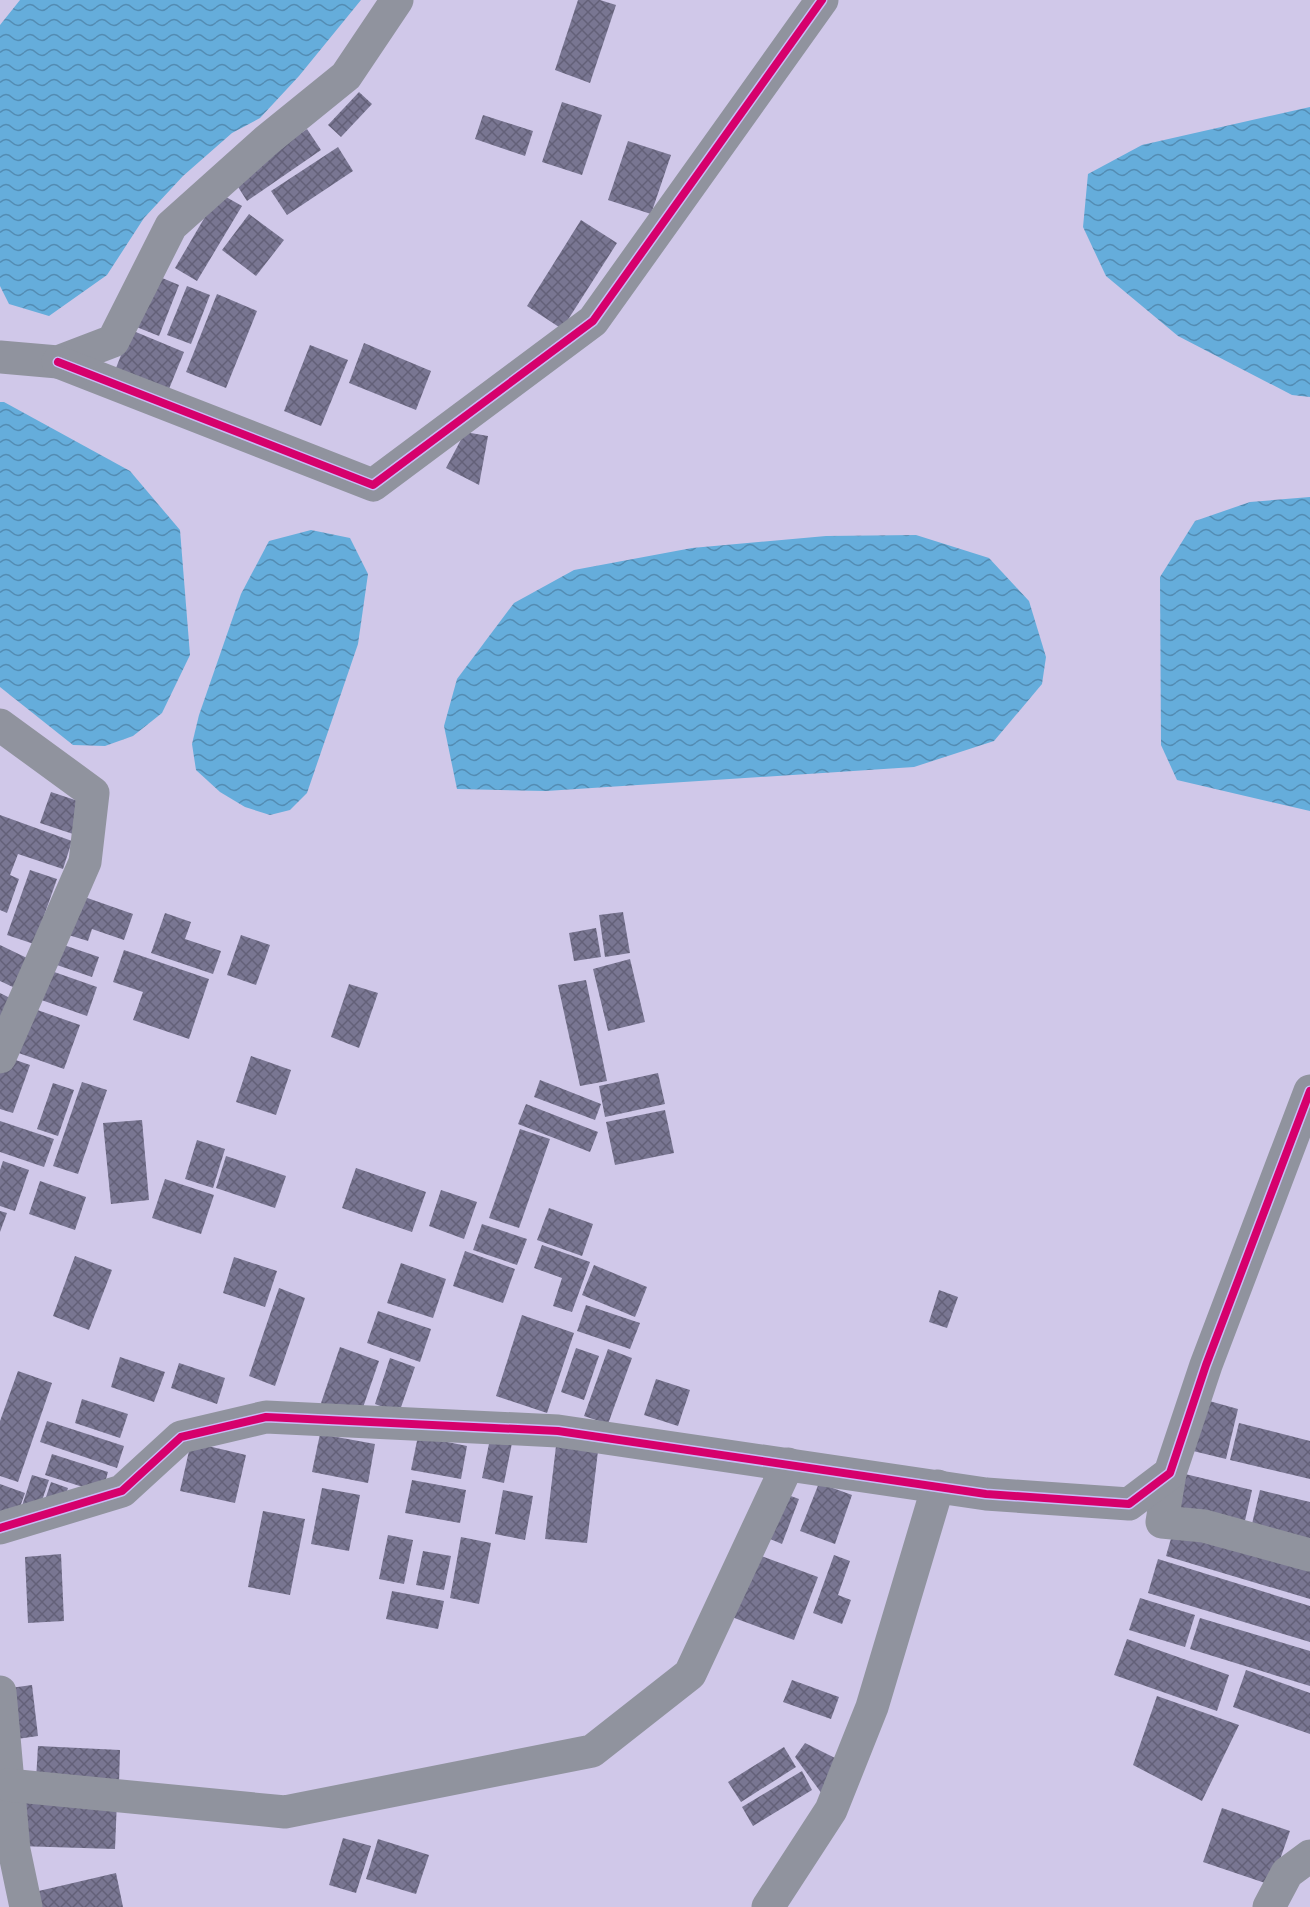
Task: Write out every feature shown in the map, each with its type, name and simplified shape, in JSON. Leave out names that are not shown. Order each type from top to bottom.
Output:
[{"type":"street","points":[[58,362],[112,341],[171,226],[267,140],[346,76],[397,0]]},
{"type":"street","points":[[0,357],[58,362],[373,485],[593,321],[822,0]]},
{"type":"street","points":[[0,725],[93,793],[85,862],[0,1057]]},
{"type":"street","points":[[1310,1091],[1206,1365],[1170,1473],[1162,1522],[1204,1526],[1310,1555]]},
{"type":"street","points":[[0,1528],[122,1491],[181,1437],[266,1417],[558,1431],[986,1494],[1129,1504],[1170,1473]]},
{"type":"street","points":[[8,1785],[285,1812],[591,1751],[690,1674],[788,1464]]},
{"type":"street","points":[[768,1907],[831,1810],[872,1707],[938,1486]]},
{"type":"street","points":[[0,1692],[14,1850],[26,1907]]},
{"type":"street","points":[[1269,1907],[1287,1873],[1310,1856]]},
{"type":"water","points":[[20,0],[361,0],[299,76],[260,118],[232,133],[183,176],[144,218],[107,275],[49,316],[9,304],[0,286],[0,25]]},
{"type":"water","points":[[1310,107],[1310,397],[1292,395],[1178,336],[1106,276],[1083,227],[1088,174],[1142,145]]},
{"type":"water","points":[[0,402],[4,402],[130,471],[180,530],[190,655],[162,713],[133,736],[105,746],[73,745],[0,687]]},
{"type":"water","points":[[1310,497],[1310,811],[1177,780],[1161,745],[1160,577],[1195,521],[1250,502]]},
{"type":"water","points":[[311,530],[350,538],[368,574],[358,644],[307,793],[290,810],[270,815],[245,807],[220,792],[196,770],[192,744],[199,715],[241,594],[269,541]]},
{"type":"water","points":[[916,535],[989,558],[1029,601],[1046,657],[1042,684],[994,741],[914,767],[546,791],[457,789],[444,726],[457,679],[514,603],[574,570],[692,548],[826,536]]},
{"type":"building","points":[[578,0],[600,0],[616,5],[590,83],[555,70]]},
{"type":"building","points":[[359,92],[372,104],[341,137],[328,125]]},
{"type":"building","points":[[562,102],[602,115],[582,175],[542,162]]},
{"type":"building","points":[[483,115],[533,131],[525,156],[475,139]]},
{"type":"building","points":[[307,129],[321,150],[247,201],[233,179]]},
{"type":"building","points":[[628,141],[671,155],[651,214],[608,200]]},
{"type":"building","points":[[338,147],[353,171],[287,215],[271,191]]},
{"type":"building","points":[[219,193],[242,206],[197,281],[175,268]]},
{"type":"building","points":[[249,214],[284,240],[256,276],[222,250]]},
{"type":"building","points":[[581,220],[617,243],[562,329],[527,306]]},
{"type":"building","points":[[155,275],[179,285],[159,336],[134,326]]},
{"type":"building","points":[[187,286],[210,295],[191,344],[167,335]]},
{"type":"building","points":[[217,294],[257,311],[226,388],[186,372]]},
{"type":"building","points":[[131,330],[184,352],[169,389],[116,368]]},
{"type":"building","points":[[364,343],[431,371],[416,410],[349,383]]},
{"type":"building","points":[[310,345],[348,360],[321,426],[284,411]]},
{"type":"building","points":[[465,432],[488,436],[479,485],[446,468]]},
{"type":"building","points":[[51,792],[84,803],[73,834],[40,823]]},
{"type":"building","points":[[0,815],[72,841],[63,869],[18,854],[10,875],[19,879],[7,913],[0,910]]},
{"type":"building","points":[[30,870],[57,879],[34,944],[7,935]]},
{"type":"building","points":[[76,894],[133,914],[124,940],[92,929],[88,941],[62,933]]},
{"type":"building","points":[[623,912],[630,953],[605,957],[599,915]]},
{"type":"building","points":[[165,913],[191,922],[185,939],[221,951],[213,974],[151,953]]},
{"type":"building","points":[[596,928],[601,957],[574,961],[569,933]]},
{"type":"building","points":[[241,935],[270,945],[256,985],[227,975]]},
{"type":"building","points":[[55,942],[99,957],[92,977],[48,962]]},
{"type":"building","points":[[0,945],[29,959],[15,988],[0,981]]},
{"type":"building","points":[[124,950],[209,979],[189,1039],[133,1020],[143,992],[113,982]]},
{"type":"building","points":[[630,959],[645,1022],[608,1031],[593,969]]},
{"type":"building","points":[[40,967],[97,987],[87,1016],[30,996]]},
{"type":"building","points":[[586,980],[607,1081],[580,1086],[558,985]]},
{"type":"building","points":[[349,984],[378,993],[359,1048],[331,1037]]},
{"type":"building","points":[[0,993],[10,998],[0,1019]]},
{"type":"building","points":[[26,1006],[80,1025],[64,1069],[10,1050]]},
{"type":"building","points":[[4,1056],[30,1065],[13,1113],[0,1109],[0,1068]]},
{"type":"building","points":[[251,1056],[291,1070],[276,1115],[236,1102]]},
{"type":"building","points":[[658,1073],[665,1104],[605,1117],[599,1086]]},
{"type":"building","points":[[540,1080],[601,1104],[595,1120],[534,1097]]},
{"type":"building","points":[[82,1082],[107,1090],[78,1174],[53,1166]]},
{"type":"building","points":[[53,1083],[74,1090],[58,1136],[37,1129]]},
{"type":"building","points":[[526,1104],[598,1132],[590,1152],[518,1124]]},
{"type":"building","points":[[665,1110],[674,1153],[615,1165],[606,1122]]},
{"type":"building","points":[[142,1120],[149,1200],[111,1204],[103,1123]]},
{"type":"building","points":[[0,1121],[54,1139],[44,1167],[0,1152]]},
{"type":"building","points":[[520,1129],[550,1139],[519,1228],[489,1218]]},
{"type":"building","points":[[197,1140],[225,1149],[213,1188],[185,1179]]},
{"type":"building","points":[[226,1156],[286,1176],[275,1208],[216,1188]]},
{"type":"building","points":[[3,1161],[29,1170],[15,1211],[0,1206],[0,1170]]},
{"type":"building","points":[[356,1168],[426,1192],[412,1232],[342,1208]]},
{"type":"building","points":[[165,1179],[214,1195],[201,1234],[152,1218]]},
{"type":"building","points":[[40,1181],[86,1197],[75,1230],[29,1214]]},
{"type":"building","points":[[441,1190],[477,1202],[464,1239],[429,1226]]},
{"type":"building","points":[[549,1208],[593,1224],[582,1256],[537,1240]]},
{"type":"building","points":[[0,1211],[7,1213],[0,1232]]},
{"type":"building","points":[[482,1224],[527,1239],[517,1265],[473,1250]]},
{"type":"building","points":[[542,1245],[590,1262],[572,1312],[553,1306],[562,1278],[534,1268]]},
{"type":"building","points":[[465,1251],[515,1269],[503,1303],[453,1286]]},
{"type":"building","points":[[75,1256],[112,1270],[89,1330],[53,1316]]},
{"type":"building","points":[[234,1257],[277,1271],[265,1307],[223,1293]]},
{"type":"building","points":[[401,1263],[446,1279],[433,1318],[387,1303]]},
{"type":"building","points":[[594,1265],[647,1287],[635,1317],[582,1295]]},
{"type":"building","points":[[279,1288],[305,1298],[275,1386],[249,1376]]},
{"type":"building","points":[[939,1290],[958,1297],[947,1328],[929,1322]]},
{"type":"building","points":[[586,1305],[640,1323],[630,1349],[577,1331]]},
{"type":"building","points":[[378,1311],[431,1329],[420,1362],[367,1343]]},
{"type":"building","points":[[522,1315],[574,1333],[547,1413],[496,1396]]},
{"type":"building","points":[[340,1347],[379,1361],[358,1422],[319,1409]]},
{"type":"building","points":[[576,1348],[599,1356],[584,1400],[561,1392]]},
{"type":"building","points":[[608,1349],[632,1358],[608,1424],[584,1416]]},
{"type":"building","points":[[120,1357],[165,1372],[154,1402],[111,1387]]},
{"type":"building","points":[[390,1358],[415,1367],[399,1413],[375,1404]]},
{"type":"building","points":[[179,1363],[225,1378],[217,1404],[171,1388]]},
{"type":"building","points":[[18,1371],[52,1383],[18,1482],[0,1476],[0,1421]]},
{"type":"building","points":[[656,1379],[690,1390],[678,1426],[644,1415]]},
{"type":"building","points":[[82,1399],[128,1414],[120,1438],[75,1423]]},
{"type":"building","points":[[1202,1399],[1238,1409],[1226,1459],[1189,1450]]},
{"type":"building","points":[[47,1421],[124,1446],[117,1468],[40,1442]]},
{"type":"building","points":[[1239,1423],[1310,1441],[1310,1479],[1230,1460]]},
{"type":"building","points":[[320,1434],[375,1444],[368,1483],[312,1472]]},
{"type":"building","points":[[418,1436],[467,1446],[461,1479],[411,1470]]},
{"type":"building","points":[[490,1439],[512,1443],[504,1483],[482,1478]]},
{"type":"building","points":[[191,1442],[246,1455],[235,1503],[180,1491]]},
{"type":"building","points":[[556,1446],[598,1451],[587,1543],[545,1539]]},
{"type":"building","points":[[52,1454],[108,1472],[102,1493],[45,1475]]},
{"type":"building","points":[[1185,1474],[1252,1490],[1244,1525],[1177,1508]]},
{"type":"building","points":[[32,1475],[49,1480],[37,1515],[21,1509]]},
{"type":"building","points":[[412,1480],[466,1490],[460,1523],[405,1513]]},
{"type":"building","points":[[51,1482],[68,1488],[63,1503],[46,1497]]},
{"type":"building","points":[[819,1483],[852,1495],[835,1544],[800,1531]]},
{"type":"building","points":[[0,1484],[25,1493],[15,1521],[0,1516]]},
{"type":"building","points":[[322,1488],[360,1495],[349,1551],[311,1544]]},
{"type":"building","points":[[503,1490],[533,1496],[525,1540],[495,1534]]},
{"type":"building","points":[[1260,1490],[1310,1502],[1310,1539],[1252,1524]]},
{"type":"building","points":[[777,1491],[799,1499],[782,1544],[761,1535]]},
{"type":"building","points":[[263,1511],[305,1519],[290,1595],[248,1587]]},
{"type":"building","points":[[1174,1528],[1310,1567],[1310,1599],[1166,1556]]},
{"type":"building","points":[[388,1535],[413,1540],[404,1584],[379,1579]]},
{"type":"building","points":[[461,1537],[491,1543],[479,1604],[450,1598]]},
{"type":"building","points":[[423,1551],[451,1556],[444,1590],[416,1585]]},
{"type":"building","points":[[753,1553],[818,1577],[794,1640],[729,1616]]},
{"type":"building","points":[[61,1554],[64,1621],[28,1623],[25,1557]]},
{"type":"building","points":[[834,1555],[850,1561],[838,1595],[851,1600],[842,1624],[813,1613]]},
{"type":"building","points":[[1158,1559],[1310,1606],[1310,1642],[1148,1593]]},
{"type":"building","points":[[392,1591],[444,1601],[438,1629],[386,1619]]},
{"type":"building","points":[[1140,1598],[1195,1615],[1185,1647],[1129,1630]]},
{"type":"building","points":[[1200,1618],[1310,1651],[1310,1686],[1190,1649]]},
{"type":"building","points":[[1127,1639],[1229,1675],[1217,1711],[1114,1675]]},
{"type":"building","points":[[1246,1670],[1310,1693],[1310,1734],[1233,1707]]},
{"type":"building","points":[[792,1680],[839,1697],[831,1719],[783,1702]]},
{"type":"building","points":[[32,1685],[38,1736],[10,1740],[3,1689]]},
{"type":"building","points":[[1157,1696],[1239,1725],[1202,1801],[1133,1765]]},
{"type":"building","points":[[805,1743],[839,1760],[825,1798],[795,1757]]},
{"type":"building","points":[[38,1746],[120,1750],[119,1784],[36,1780]]},
{"type":"building","points":[[784,1747],[796,1767],[741,1802],[728,1782]]},
{"type":"building","points":[[802,1771],[812,1790],[753,1826],[742,1807]]},
{"type":"building","points":[[19,1797],[117,1800],[115,1849],[18,1846]]},
{"type":"building","points":[[1222,1808],[1290,1831],[1271,1885],[1203,1862]]},
{"type":"building","points":[[343,1838],[371,1846],[356,1893],[329,1885]]},
{"type":"building","points":[[378,1839],[429,1855],[416,1894],[366,1879]]},
{"type":"building","points":[[116,1873],[123,1907],[34,1907],[30,1893]]},
{"type":"cycle path","points":[[58,362],[373,485],[593,321],[822,0]]},
{"type":"cycle path","points":[[0,1528],[122,1491],[181,1437],[266,1417],[558,1431],[986,1494],[1129,1504],[1170,1473],[1206,1365],[1310,1091]]}]
